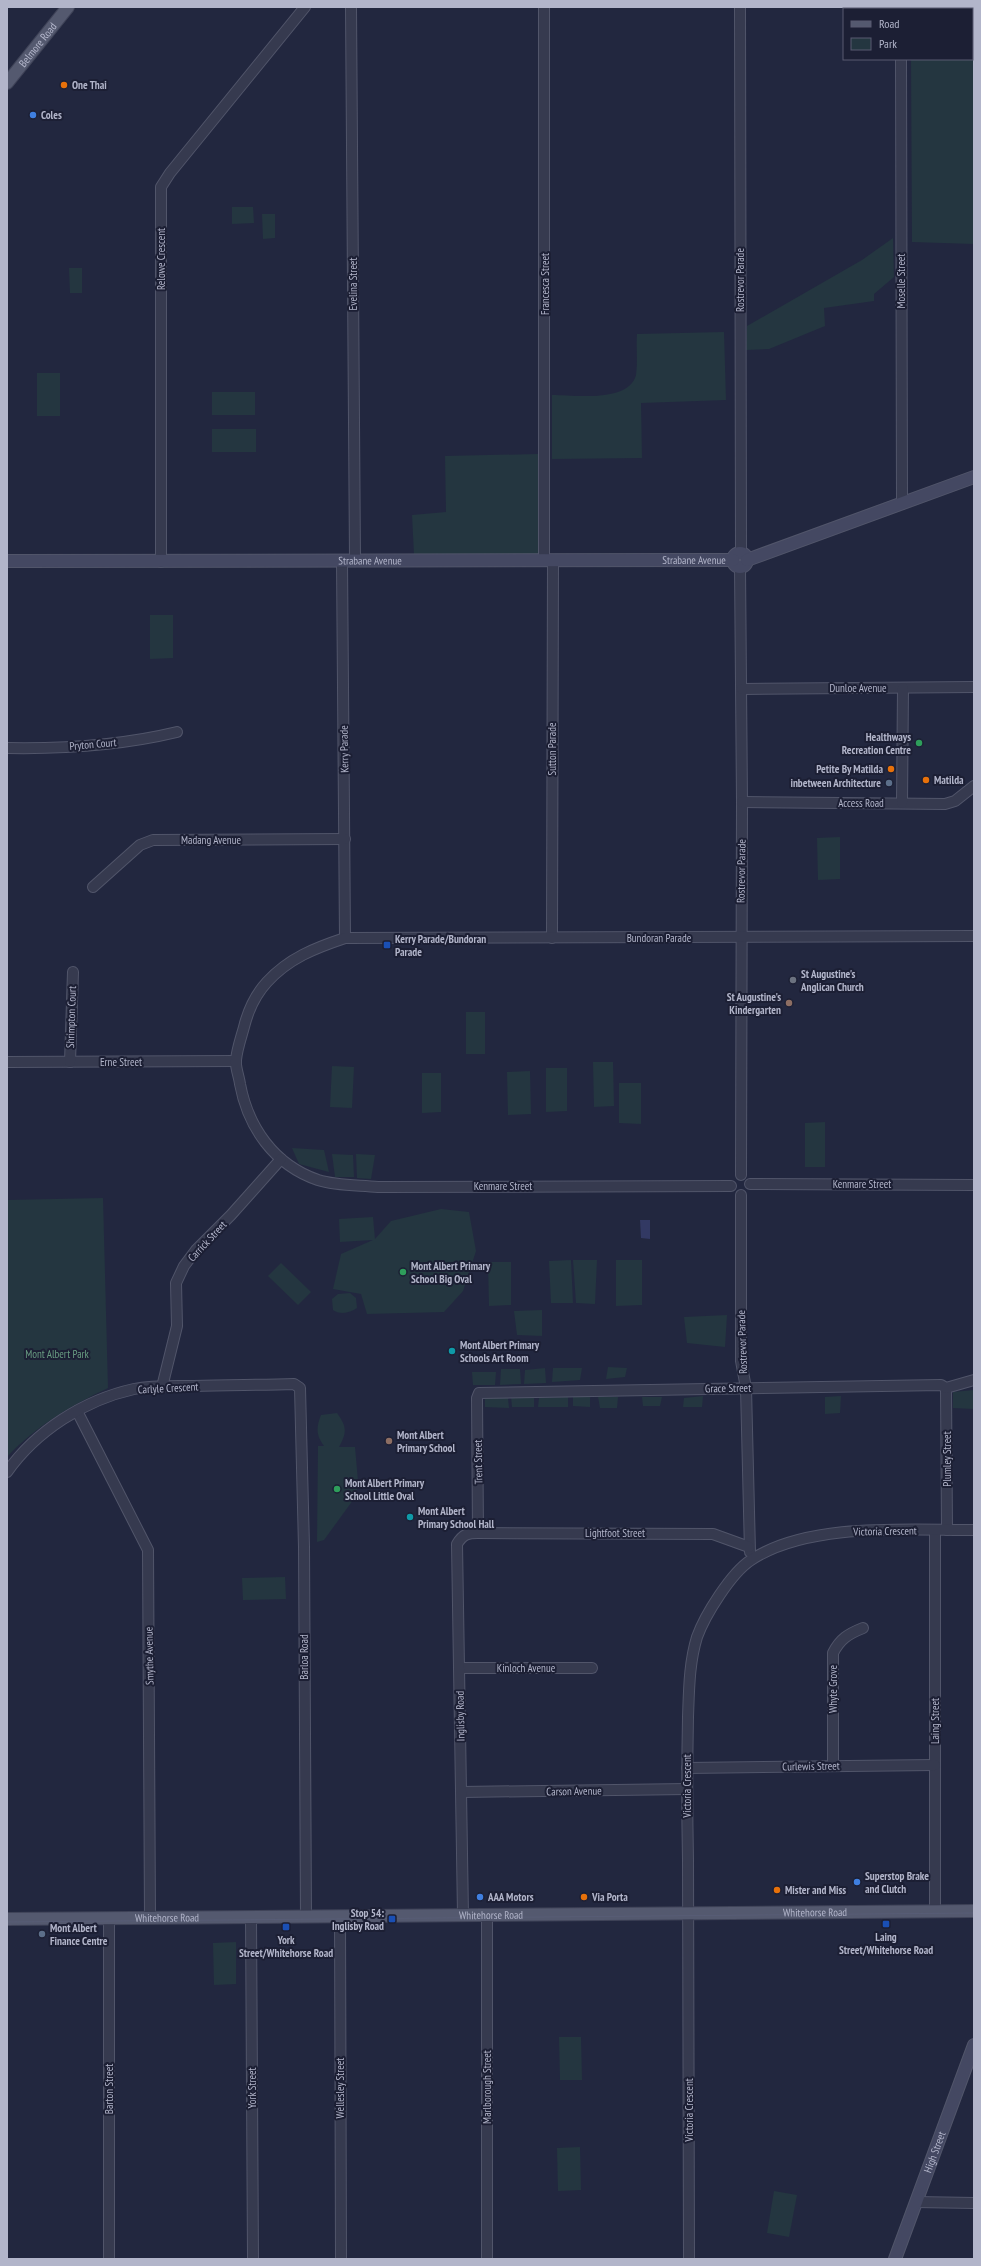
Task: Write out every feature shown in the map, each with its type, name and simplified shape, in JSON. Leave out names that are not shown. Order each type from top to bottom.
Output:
[{"type":"main road","name":"Belmore Road","points":[[7,83],[68,7]]},
{"type":"main road","name":"Whitehorse Road","points":[[8,1919],[463,1915],[688,1915],[974,1911]]},
{"type":"street","name":"Relowe Crescent","points":[[161,562],[161,187],[170,173],[306,7]]},
{"type":"street","name":"Evelina Street","points":[[351,7],[355,560]]},
{"type":"street","name":"Francesca Street","points":[[544,7],[549,560]]},
{"type":"street","name":"Rostrevor Parade","points":[[740,7],[740,560],[742,689],[741,1175]]},
{"type":"street","name":"Moselle Street","points":[[901,60],[902,504]]},
{"type":"street","name":"Strabane Avenue","points":[[7,561],[161,562],[355,560],[740,560],[902,504],[974,477]]},
{"type":"street","name":"Sutton Parade","points":[[549,560],[552,938]]},
{"type":"street","name":"Kerry Parade","points":[[342,561],[345,938]]},
{"type":"street","points":[[902,804],[903,688]]},
{"type":"street","name":"Dunloe Avenue","points":[[742,689],[974,688]]},
{"type":"street","name":"Pryton Court","points":[[7,748],[52,748],[151,738],[178,732]]},
{"type":"street","name":"Access Road","points":[[742,802],[946,804],[954,801],[974,786]]},
{"type":"street","name":"Madang Avenue","points":[[93,887],[140,845],[152,840],[345,839]]},
{"type":"street","name":"Bundoran Parade","points":[[236,1061],[247,1016],[253,1001],[266,982],[292,959],[315,948],[345,938],[974,936]]},
{"type":"street","name":"Shrimpton Court","points":[[70,1062],[73,972]]},
{"type":"street","name":"Erne Street","points":[[7,1062],[236,1061]]},
{"type":"street","name":"Kenmare Street","points":[[236,1061],[242,1097],[254,1127],[266,1144],[281,1159],[318,1180],[338,1184],[371,1186],[731,1186]]},
{"type":"street","name":"Carrick Street","points":[[162,1387],[177,1326],[176,1284],[184,1266],[196,1250],[231,1215],[281,1159]]},
{"type":"street","points":[[741,1175],[747,1178],[750,1184],[747,1192],[741,1195],[734,1192],[731,1186],[732,1179],[741,1175]]},
{"type":"street","name":"Kenmare Street","points":[[750,1184],[974,1185]]},
{"type":"street","name":"Rostrevor Parade","points":[[741,1195],[741,1361],[746,1388],[750,1560]]},
{"type":"street","name":"Grace Street","points":[[479,1393],[940,1385],[946,1388],[974,1380]]},
{"type":"street","name":"Carlyle Crescent","points":[[7,1472],[19,1455],[45,1431],[77,1411],[134,1389],[294,1384],[300,1388],[302,1396]]},
{"type":"street","name":"Plumley Street","points":[[946,1388],[947,1530]]},
{"type":"street","name":"Trent Street","points":[[478,1533],[477,1398],[479,1393]]},
{"type":"street","name":"Barloa Road","points":[[302,1396],[306,1917]]},
{"type":"street","name":"Smythe Avenue","points":[[77,1411],[148,1550],[150,1918]]},
{"type":"street","name":"Laing Street","points":[[935,1530],[935,1911]]},
{"type":"street","name":"Victoria Crescent","points":[[689,2259],[687,1768],[690,1676],[697,1637],[714,1603],[750,1560],[801,1539],[830,1533],[974,1530]]},
{"type":"street","name":"Inglisby Road","points":[[463,1915],[457,1544],[461,1537],[468,1533],[478,1533]]},
{"type":"street","name":"Lightfoot Street","points":[[478,1533],[713,1534],[749,1547]]},
{"type":"street","name":"Whyte Grove","points":[[833,1766],[833,1653],[838,1642],[847,1634],[863,1628]]},
{"type":"street","name":"Kinloch Avenue","points":[[460,1668],[592,1668]]},
{"type":"street","name":"Curlewis Street","points":[[687,1768],[935,1764]]},
{"type":"street","name":"Carson Avenue","points":[[462,1792],[687,1789]]},
{"type":"street","name":"Marlborough Street","points":[[487,1915],[487,2259]]},
{"type":"street","name":"Wellesley Street","points":[[340,1916],[341,2259]]},
{"type":"street","name":"Barton Street","points":[[109,1918],[110,2259]]},
{"type":"street","name":"York Street","points":[[251,1918],[253,2259]]},
{"type":"street","name":"High Street","points":[[895,2259],[973,2049]]},
{"type":"street","points":[[916,2202],[974,2203]]},
{"type":"green space","points":[[974,28],[974,244],[912,242],[911,60],[973,60]]},
{"type":"green space","points":[[232,207],[253,207],[254,223],[232,224]]},
{"type":"green space","points":[[262,214],[275,214],[275,238],[263,239]]},
{"type":"green space","points":[[893,238],[894,277],[874,294],[874,301],[824,308],[825,326],[769,349],[746,350],[747,326],[862,260]]},
{"type":"green space","points":[[69,268],[82,268],[82,293],[70,293]]},
{"type":"green space","points":[[724,332],[726,400],[641,403],[642,458],[552,459],[552,395],[600,396],[623,390],[631,384],[636,375],[637,334]]},
{"type":"green space","points":[[37,373],[60,373],[60,416],[37,416]]},
{"type":"green space","points":[[212,392],[255,392],[255,415],[212,415]]},
{"type":"green space","points":[[212,429],[256,429],[256,452],[212,452]]},
{"type":"green space","points":[[538,454],[538,554],[414,555],[412,515],[446,512],[445,456]]},
{"type":"green space","points":[[150,615],[173,615],[173,658],[150,659]]},
{"type":"green space","points":[[840,837],[840,879],[818,880],[817,838]]},
{"type":"green space","points":[[466,1012],[485,1012],[485,1054],[466,1054]]},
{"type":"green space","points":[[593,1062],[613,1062],[614,1106],[594,1107]]},
{"type":"green space","points":[[332,1066],[354,1067],[352,1108],[330,1107]]},
{"type":"green space","points":[[546,1068],[567,1068],[567,1111],[546,1112]]},
{"type":"green space","points":[[530,1071],[531,1114],[508,1115],[507,1072]]},
{"type":"green space","points":[[422,1073],[441,1073],[441,1112],[422,1113]]},
{"type":"green space","points":[[619,1083],[641,1083],[641,1124],[619,1123]]},
{"type":"green space","points":[[825,1122],[825,1167],[805,1167],[805,1123]]},
{"type":"green space","points":[[292,1148],[324,1150],[329,1172],[299,1164]]},
{"type":"green space","points":[[332,1154],[353,1155],[354,1177],[335,1177]]},
{"type":"green space","points":[[356,1154],[375,1155],[371,1179],[357,1178]]},
{"type":"green space","name":"Mont Albert Park","points":[[103,1198],[108,1388],[80,1402],[42,1426],[7,1457],[7,1200]]},
{"type":"green space","name":"Mont Albert Primary School Big Oval","points":[[441,1209],[469,1212],[476,1251],[463,1291],[444,1312],[367,1314],[361,1294],[333,1289],[341,1254],[373,1240],[340,1242],[339,1219],[373,1217],[375,1239],[391,1221]]},
{"type":"green space","points":[[571,1260],[573,1303],[551,1303],[549,1261]]},
{"type":"green space","points":[[573,1260],[597,1260],[595,1304],[576,1303]]},
{"type":"green space","points":[[616,1260],[642,1260],[642,1305],[616,1306]]},
{"type":"green space","points":[[488,1262],[511,1262],[511,1305],[489,1306]]},
{"type":"green space","points":[[281,1263],[311,1292],[298,1305],[268,1276]]},
{"type":"green space","points":[[350,1293],[356,1298],[357,1308],[345,1313],[336,1312],[333,1310],[332,1299],[338,1294]]},
{"type":"green space","points":[[542,1310],[542,1336],[517,1335],[514,1311]]},
{"type":"green space","points":[[727,1315],[725,1347],[687,1343],[684,1317]]},
{"type":"green space","points":[[608,1367],[627,1368],[625,1377],[606,1379]]},
{"type":"green space","points":[[545,1368],[546,1383],[524,1384],[525,1370]]},
{"type":"green space","points":[[553,1368],[582,1368],[580,1380],[552,1382]]},
{"type":"green space","points":[[501,1369],[520,1369],[521,1384],[500,1385]]},
{"type":"green space","points":[[472,1372],[496,1372],[495,1385],[473,1385]]},
{"type":"green space","points":[[974,1390],[974,1409],[953,1408],[953,1392]]},
{"type":"green space","points":[[573,1395],[590,1395],[590,1407],[573,1406]]},
{"type":"green space","points":[[485,1396],[508,1398],[509,1408],[485,1407]]},
{"type":"green space","points":[[703,1396],[702,1407],[683,1407],[684,1398]]},
{"type":"green space","points":[[841,1396],[840,1413],[825,1414],[825,1397]]},
{"type":"green space","points":[[511,1397],[534,1398],[534,1407],[512,1407]]},
{"type":"green space","points":[[568,1397],[568,1407],[538,1407],[539,1398]]},
{"type":"green space","points":[[598,1397],[618,1397],[617,1408],[600,1408]]},
{"type":"green space","points":[[642,1397],[662,1397],[660,1406],[643,1406]]},
{"type":"green space","name":"Mont Albert Primary School Little Oval","points":[[337,1413],[343,1422],[345,1430],[339,1447],[355,1447],[358,1481],[356,1496],[324,1540],[317,1542],[318,1446],[324,1446],[318,1435],[318,1424],[321,1415]]},
{"type":"green space","points":[[285,1577],[286,1599],[243,1600],[242,1578]]},
{"type":"green space","points":[[236,1942],[236,1984],[214,1985],[213,1943]]},
{"type":"green space","points":[[559,2037],[581,2037],[582,2080],[560,2080]]},
{"type":"green space","points":[[580,2147],[581,2190],[558,2191],[557,2148]]},
{"type":"green space","points":[[774,2191],[797,2195],[789,2237],[767,2233]]},
{"type":"water","points":[[640,1220],[650,1220],[650,1239],[641,1238]]},
{"type":"tram line","points":[[7,1922],[974,1913]]},
{"type":"place","name":"One Thai","points":[[64,85]]},
{"type":"place","name":"Coles","points":[[33,115]]},
{"type":"place","name":"Healthways Recreation Centre","points":[[919,743]]},
{"type":"place","name":"Petite By Matilda","points":[[891,769]]},
{"type":"place","name":"Matilda","points":[[926,780]]},
{"type":"place","name":"inbetween Architecture","points":[[889,783]]},
{"type":"place","name":"Kerry Parade/Bundoran Parade","points":[[387,945]]},
{"type":"place","name":"St Augustine's Anglican Church","points":[[793,980]]},
{"type":"place","name":"St Augustine's Kindergarten","points":[[789,1003]]},
{"type":"place","name":"Mont Albert Primary School Big Oval","points":[[403,1272]]},
{"type":"place","name":"Mont Albert Primary Schools Art Room","points":[[452,1351]]},
{"type":"place","name":"Mont Albert Primary School","points":[[389,1441]]},
{"type":"place","name":"Mont Albert Primary School Little Oval","points":[[337,1489]]},
{"type":"place","name":"Mont Albert Primary School Hall","points":[[410,1517]]},
{"type":"place","name":"Superstop Brake and Clutch","points":[[857,1882]]},
{"type":"place","name":"Mister and Miss","points":[[777,1890]]},
{"type":"place","name":"AAA Motors","points":[[480,1897]]},
{"type":"place","name":"Via Porta","points":[[584,1897]]},
{"type":"place","name":"Stop 54: Inglisby Road","points":[[392,1919]]},
{"type":"place","name":"Laing Street/Whitehorse Road","points":[[886,1924]]},
{"type":"place","name":"York Street/Whitehorse Road","points":[[286,1927]]},
{"type":"place","name":"Mont Albert Finance Centre","points":[[42,1934]]}]
